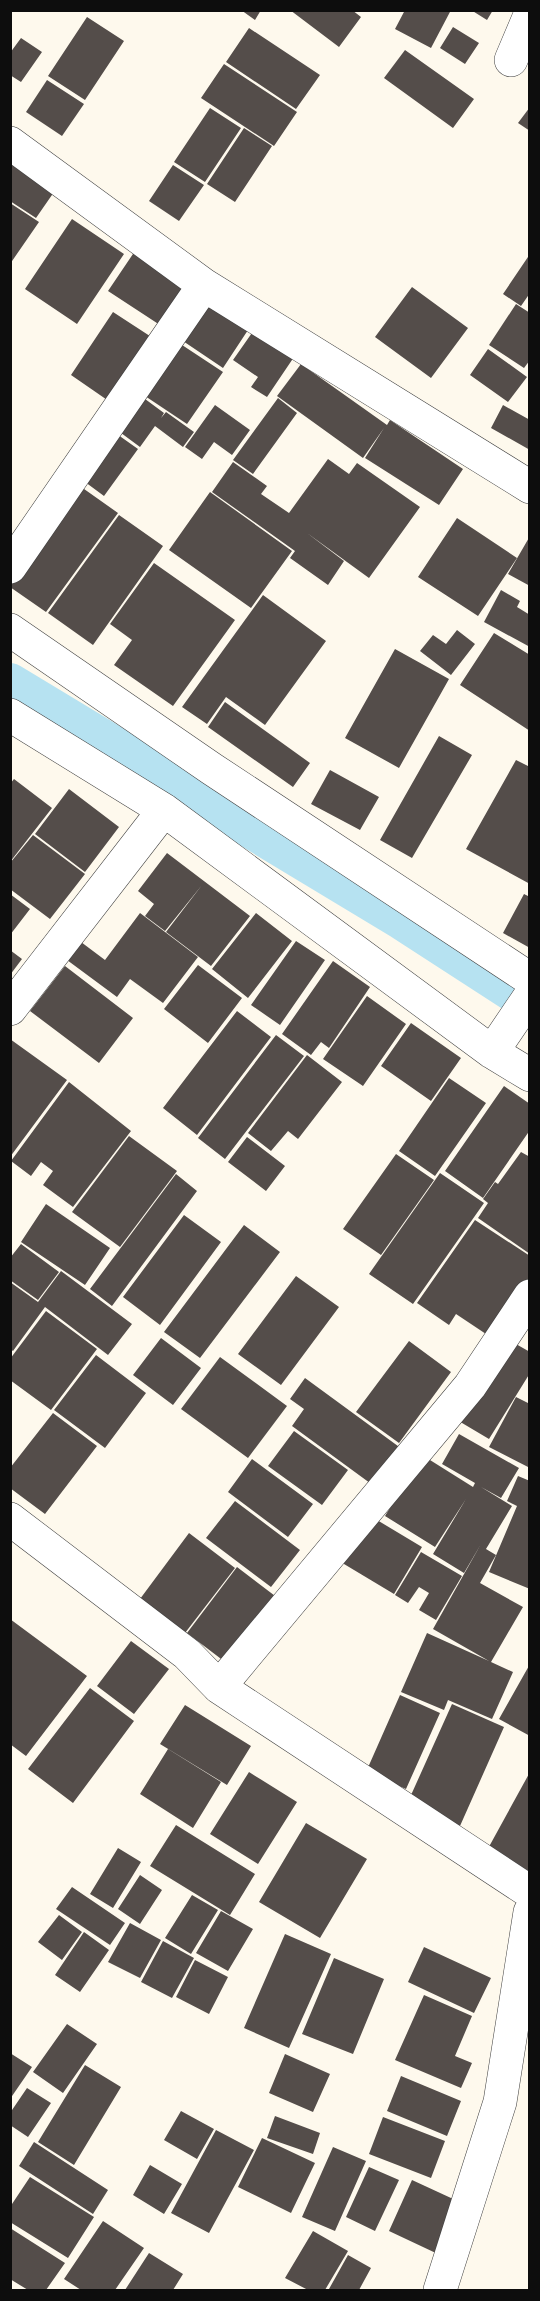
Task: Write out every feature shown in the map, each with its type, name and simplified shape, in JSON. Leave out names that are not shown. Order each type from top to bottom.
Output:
[{"type":"street","points":[[511,60],[530,15]]},
{"type":"street","points":[[10,143],[204,285],[530,487]]},
{"type":"street","points":[[10,567],[204,285]]},
{"type":"street","points":[[10,630],[212,769],[530,979]]},
{"type":"street","points":[[10,715],[164,810],[492,1052],[530,1075]]},
{"type":"street","points":[[10,1009],[164,810]]},
{"type":"street","points":[[492,1052],[530,996]]},
{"type":"street","points":[[219,1688],[470,1386],[530,1296]]},
{"type":"street","points":[[10,1519],[187,1654],[219,1688],[530,1892]]},
{"type":"street","points":[[440,2290],[500,2102],[530,1912]]},
{"type":"building","points":[[241,10],[261,10],[255,20]]},
{"type":"building","points":[[290,10],[352,10],[361,17],[339,47]]},
{"type":"building","points":[[405,10],[451,10],[431,48],[395,29]]},
{"type":"building","points":[[471,10],[493,10],[487,20]]},
{"type":"building","points":[[87,17],[124,41],[85,100],[48,76]]},
{"type":"building","points":[[453,27],[479,43],[465,64],[440,48]]},
{"type":"building","points":[[249,28],[320,75],[296,109],[226,62]]},
{"type":"building","points":[[21,38],[42,52],[21,82],[10,75],[10,53]]},
{"type":"building","points":[[405,50],[474,99],[453,128],[384,78]]},
{"type":"building","points":[[224,64],[297,112],[274,146],[201,98]]},
{"type":"building","points":[[47,80],[84,104],[62,136],[26,112]]},
{"type":"building","points":[[530,107],[530,131],[518,123]]},
{"type":"building","points":[[210,108],[241,128],[205,182],[174,162]]},
{"type":"building","points":[[244,128],[272,146],[235,202],[207,184]]},
{"type":"building","points":[[10,163],[54,192],[36,218],[10,201]]},
{"type":"building","points":[[173,165],[204,185],[179,221],[149,201]]},
{"type":"building","points":[[10,203],[39,222],[10,264]]},
{"type":"building","points":[[72,219],[124,254],[77,324],[25,289]]},
{"type":"building","points":[[137,248],[192,284],[163,327],[108,291]]},
{"type":"building","points":[[530,254],[530,293],[521,306],[503,294]]},
{"type":"building","points":[[412,287],[468,328],[431,378],[375,337]]},
{"type":"building","points":[[205,302],[248,330],[223,368],[180,339]]},
{"type":"building","points":[[516,304],[530,313],[530,360],[524,368],[489,345]]},
{"type":"building","points":[[113,312],[156,340],[113,404],[71,375]]},
{"type":"building","points":[[254,330],[294,357],[267,397],[251,387],[258,377],[233,360]]},
{"type":"building","points":[[179,343],[223,372],[187,424],[145,396]]},
{"type":"building","points":[[488,349],[527,377],[508,402],[470,375]]},
{"type":"building","points":[[301,364],[387,425],[390,420],[463,469],[439,505],[365,458],[384,428],[363,458],[277,396]]},
{"type":"building","points":[[141,396],[164,413],[161,418],[166,412],[194,432],[183,447],[155,426],[140,447],[117,430]]},
{"type":"building","points":[[278,398],[297,413],[253,474],[233,460]]},
{"type":"building","points":[[215,405],[250,430],[232,455],[214,442],[202,459],[185,447]]},
{"type":"building","points":[[503,405],[530,420],[530,450],[491,428]]},
{"type":"building","points":[[114,432],[138,449],[104,496],[81,479]]},
{"type":"building","points":[[328,459],[349,474],[357,463],[420,507],[369,578],[307,533],[344,561],[328,585],[290,558],[295,551],[212,492],[233,462],[267,486],[261,494],[289,513]]},
{"type":"building","points":[[77,484],[118,513],[46,612],[10,587]]},
{"type":"building","points":[[210,492],[292,551],[251,608],[169,550]]},
{"type":"building","points":[[119,515],[163,546],[93,645],[48,613]]},
{"type":"building","points":[[457,518],[517,558],[478,616],[418,577]]},
{"type":"building","points":[[530,536],[530,586],[508,574]]},
{"type":"building","points":[[154,563],[235,620],[173,706],[114,665],[132,640],[110,624]]},
{"type":"building","points":[[501,590],[520,601],[517,607],[530,615],[530,647],[484,622]]},
{"type":"building","points":[[263,595],[326,641],[265,725],[226,697],[207,724],[182,707]]},
{"type":"building","points":[[457,630],[475,644],[451,675],[420,651],[433,635],[446,644]]},
{"type":"building","points":[[494,633],[530,655],[530,731],[460,685]]},
{"type":"building","points":[[395,649],[449,679],[399,768],[345,738]]},
{"type":"building","points":[[225,702],[310,763],[293,787],[208,727]]},
{"type":"building","points":[[439,736],[472,755],[412,858],[380,840]]},
{"type":"building","points":[[516,760],[530,767],[530,884],[466,849]]},
{"type":"building","points":[[330,770],[379,797],[360,830],[311,804]]},
{"type":"building","points":[[14,779],[52,808],[10,862],[10,784]]},
{"type":"building","points":[[69,789],[119,827],[85,872],[35,834]]},
{"type":"building","points":[[33,835],[85,874],[50,919],[10,889],[10,863]]},
{"type":"building","points":[[167,853],[250,916],[211,966],[166,932],[202,885],[165,931],[145,916],[154,904],[138,891]]},
{"type":"building","points":[[10,894],[30,909],[10,935]]},
{"type":"building","points":[[524,894],[530,897],[530,948],[503,933]]},
{"type":"building","points":[[140,913],[198,957],[163,1003],[130,979],[117,997],[67,960],[81,942],[105,960]]},
{"type":"building","points":[[256,913],[292,941],[248,998],[212,969]]},
{"type":"building","points":[[296,941],[325,960],[280,1025],[251,1005]]},
{"type":"building","points":[[10,950],[22,959],[10,975]]},
{"type":"building","points":[[333,961],[370,987],[329,1048],[321,1042],[311,1055],[282,1034]]},
{"type":"building","points":[[198,965],[242,998],[208,1043],[164,1009]]},
{"type":"building","points":[[65,966],[133,1018],[99,1063],[30,1011]]},
{"type":"building","points":[[367,996],[406,1024],[363,1086],[323,1059]]},
{"type":"building","points":[[237,1011],[271,1037],[197,1135],[163,1108]]},
{"type":"building","points":[[411,1023],[461,1058],[431,1101],[381,1066]]},
{"type":"building","points":[[276,1035],[304,1056],[225,1159],[198,1138]]},
{"type":"building","points":[[10,1039],[67,1080],[10,1157]]},
{"type":"building","points":[[307,1055],[342,1082],[298,1139],[288,1131],[271,1151],[248,1133]]},
{"type":"building","points":[[449,1078],[486,1103],[435,1176],[399,1151]]},
{"type":"building","points":[[69,1082],[131,1131],[73,1207],[43,1185],[53,1171],[41,1162],[31,1176],[11,1161]]},
{"type":"building","points":[[504,1086],[530,1104],[530,1130],[483,1198],[445,1171]]},
{"type":"building","points":[[129,1136],[177,1171],[120,1247],[72,1212]]},
{"type":"building","points":[[247,1137],[285,1166],[266,1191],[228,1162]]},
{"type":"building","points":[[521,1152],[530,1157],[530,1254],[478,1218],[488,1203],[483,1199],[495,1182],[498,1184]]},
{"type":"building","points":[[396,1154],[434,1180],[381,1255],[343,1229]]},
{"type":"building","points":[[440,1173],[484,1203],[413,1304],[369,1274]]},
{"type":"building","points":[[176,1174],[197,1191],[112,1306],[90,1289]]},
{"type":"building","points":[[46,1204],[110,1248],[85,1285],[21,1242]]},
{"type":"building","points":[[184,1215],[221,1242],[160,1325],[123,1297]]},
{"type":"building","points":[[475,1220],[530,1256],[530,1283],[492,1338],[456,1314],[449,1325],[417,1303]]},
{"type":"building","points":[[244,1225],[280,1252],[200,1358],[164,1332]]},
{"type":"building","points":[[21,1244],[59,1272],[38,1300],[10,1280],[10,1258]]},
{"type":"building","points":[[61,1271],[132,1324],[108,1355],[45,1307],[13,1351],[10,1349],[10,1282],[38,1302]]},
{"type":"building","points":[[296,1276],[339,1307],[281,1385],[238,1354]]},
{"type":"building","points":[[46,1311],[97,1349],[51,1410],[10,1380],[10,1359]]},
{"type":"building","points":[[161,1338],[201,1368],[173,1405],[133,1375]]},
{"type":"building","points":[[507,1339],[530,1352],[530,1373],[489,1439],[457,1420]]},
{"type":"building","points":[[409,1341],[451,1372],[399,1443],[356,1412]]},
{"type":"building","points":[[96,1355],[146,1393],[105,1448],[54,1410]]},
{"type":"building","points":[[220,1357],[287,1406],[248,1458],[181,1409]]},
{"type":"building","points":[[305,1378],[402,1449],[374,1486],[292,1426],[304,1409],[290,1399]]},
{"type":"building","points":[[516,1397],[530,1404],[530,1468],[489,1447]]},
{"type":"building","points":[[53,1413],[97,1446],[45,1514],[10,1488],[10,1468]]},
{"type":"building","points":[[294,1431],[348,1470],[322,1505],[268,1466]]},
{"type":"building","points":[[459,1434],[519,1468],[501,1498],[481,1487],[512,1506],[486,1549],[496,1555],[480,1583],[523,1607],[491,1662],[513,1672],[492,1719],[448,1700],[444,1710],[401,1692],[427,1633],[489,1661],[433,1629],[481,1544],[464,1573],[433,1554],[466,1499],[435,1547],[385,1516],[422,1455],[473,1487],[475,1483],[442,1464]]},
{"type":"building","points":[[252,1459],[313,1504],[288,1537],[228,1492]]},
{"type":"building","points":[[518,1476],[530,1481],[530,1589],[489,1572],[517,1506],[507,1501]]},
{"type":"building","points":[[235,1501],[300,1550],[271,1587],[206,1538]]},
{"type":"building","points":[[367,1514],[422,1547],[394,1594],[339,1561]]},
{"type":"building","points":[[189,1533],[235,1568],[185,1633],[140,1599]]},
{"type":"building","points":[[421,1552],[462,1576],[436,1620],[419,1610],[429,1593],[419,1587],[408,1603],[395,1595]]},
{"type":"building","points":[[237,1567],[283,1602],[233,1668],[187,1633]]},
{"type":"building","points":[[10,1619],[87,1676],[26,1756],[10,1744]]},
{"type":"building","points":[[131,1641],[169,1669],[134,1714],[97,1686]]},
{"type":"building","points":[[530,1664],[530,1736],[499,1719]]},
{"type":"building","points":[[90,1688],[134,1721],[73,1803],[28,1769]]},
{"type":"building","points":[[400,1695],[440,1713],[406,1789],[366,1772]]},
{"type":"building","points":[[452,1704],[504,1727],[460,1826],[407,1804]]},
{"type":"building","points":[[185,1705],[251,1746],[227,1785],[160,1744]]},
{"type":"building","points":[[168,1749],[221,1782],[193,1828],[140,1794]]},
{"type":"building","points":[[249,1772],[297,1802],[258,1864],[210,1834]]},
{"type":"building","points":[[530,1772],[530,1878],[485,1854]]},
{"type":"building","points":[[306,1823],[367,1859],[320,1938],[259,1902]]},
{"type":"building","points":[[176,1825],[255,1874],[230,1915],[150,1866]]},
{"type":"building","points":[[118,1848],[141,1862],[113,1908],[90,1894]]},
{"type":"building","points":[[140,1875],[162,1890],[140,1924],[118,1909]]},
{"type":"building","points":[[72,1887],[125,1923],[110,1945],[56,1909]]},
{"type":"building","points":[[192,1895],[218,1910],[191,1954],[165,1938]]},
{"type":"building","points":[[221,1911],[253,1929],[228,1971],[196,1953]]},
{"type":"building","points":[[59,1915],[82,1932],[62,1960],[38,1942]]},
{"type":"building","points":[[130,1923],[161,1940],[140,1978],[108,1962]]},
{"type":"building","points":[[84,1932],[109,1950],[80,1992],[55,1975]]},
{"type":"building","points":[[285,1934],[331,1954],[289,2048],[244,2028]]},
{"type":"building","points":[[163,1941],[194,1958],[172,1998],[141,1982]]},
{"type":"building","points":[[424,1947],[491,1978],[474,2013],[408,1982]]},
{"type":"building","points":[[334,1958],[384,1979],[353,2054],[302,2034]]},
{"type":"building","points":[[195,1960],[228,1977],[209,2014],[176,1997]]},
{"type":"building","points":[[424,1995],[472,2016],[455,2056],[472,2063],[461,2088],[395,2060]]},
{"type":"building","points":[[67,2024],[97,2044],[63,2093],[33,2072]]},
{"type":"building","points":[[10,2053],[32,2067],[10,2099]]},
{"type":"building","points":[[285,2054],[330,2074],[313,2112],[269,2093]]},
{"type":"building","points":[[85,2065],[121,2087],[74,2165],[38,2142]]},
{"type":"building","points":[[401,2076],[461,2101],[447,2136],[387,2111]]},
{"type":"building","points":[[27,2088],[51,2103],[28,2137],[10,2125],[10,2113]]},
{"type":"building","points":[[181,2111],[214,2129],[197,2159],[164,2140]]},
{"type":"building","points":[[275,2116],[320,2133],[313,2154],[267,2138]]},
{"type":"building","points":[[383,2117],[445,2141],[431,2178],[369,2154]]},
{"type":"building","points":[[216,2130],[254,2150],[209,2233],[171,2213]]},
{"type":"building","points":[[262,2138],[315,2163],[291,2213],[238,2187]]},
{"type":"building","points":[[34,2142],[108,2190],[93,2214],[19,2166]]},
{"type":"building","points":[[333,2147],[366,2161],[335,2231],[302,2217]]},
{"type":"building","points":[[150,2165],[182,2184],[164,2214],[133,2195]]},
{"type":"building","points":[[369,2167],[399,2180],[375,2231],[346,2217]]},
{"type":"building","points":[[30,2177],[94,2217],[68,2258],[10,2222],[10,2207]]},
{"type":"building","points":[[412,2180],[464,2204],[440,2255],[389,2231]]},
{"type":"building","points":[[103,2221],[144,2248],[115,2290],[81,2290],[64,2279]]},
{"type":"building","points":[[10,2228],[65,2263],[46,2290],[28,2290],[10,2279]]},
{"type":"building","points":[[313,2231],[348,2251],[325,2290],[308,2290],[285,2278]]},
{"type":"building","points":[[149,2253],[183,2274],[173,2290],[125,2290]]},
{"type":"building","points":[[348,2255],[371,2268],[359,2290],[329,2289]]},
{"type":"waterway","points":[[10,683],[402,920],[530,1003]]}]
